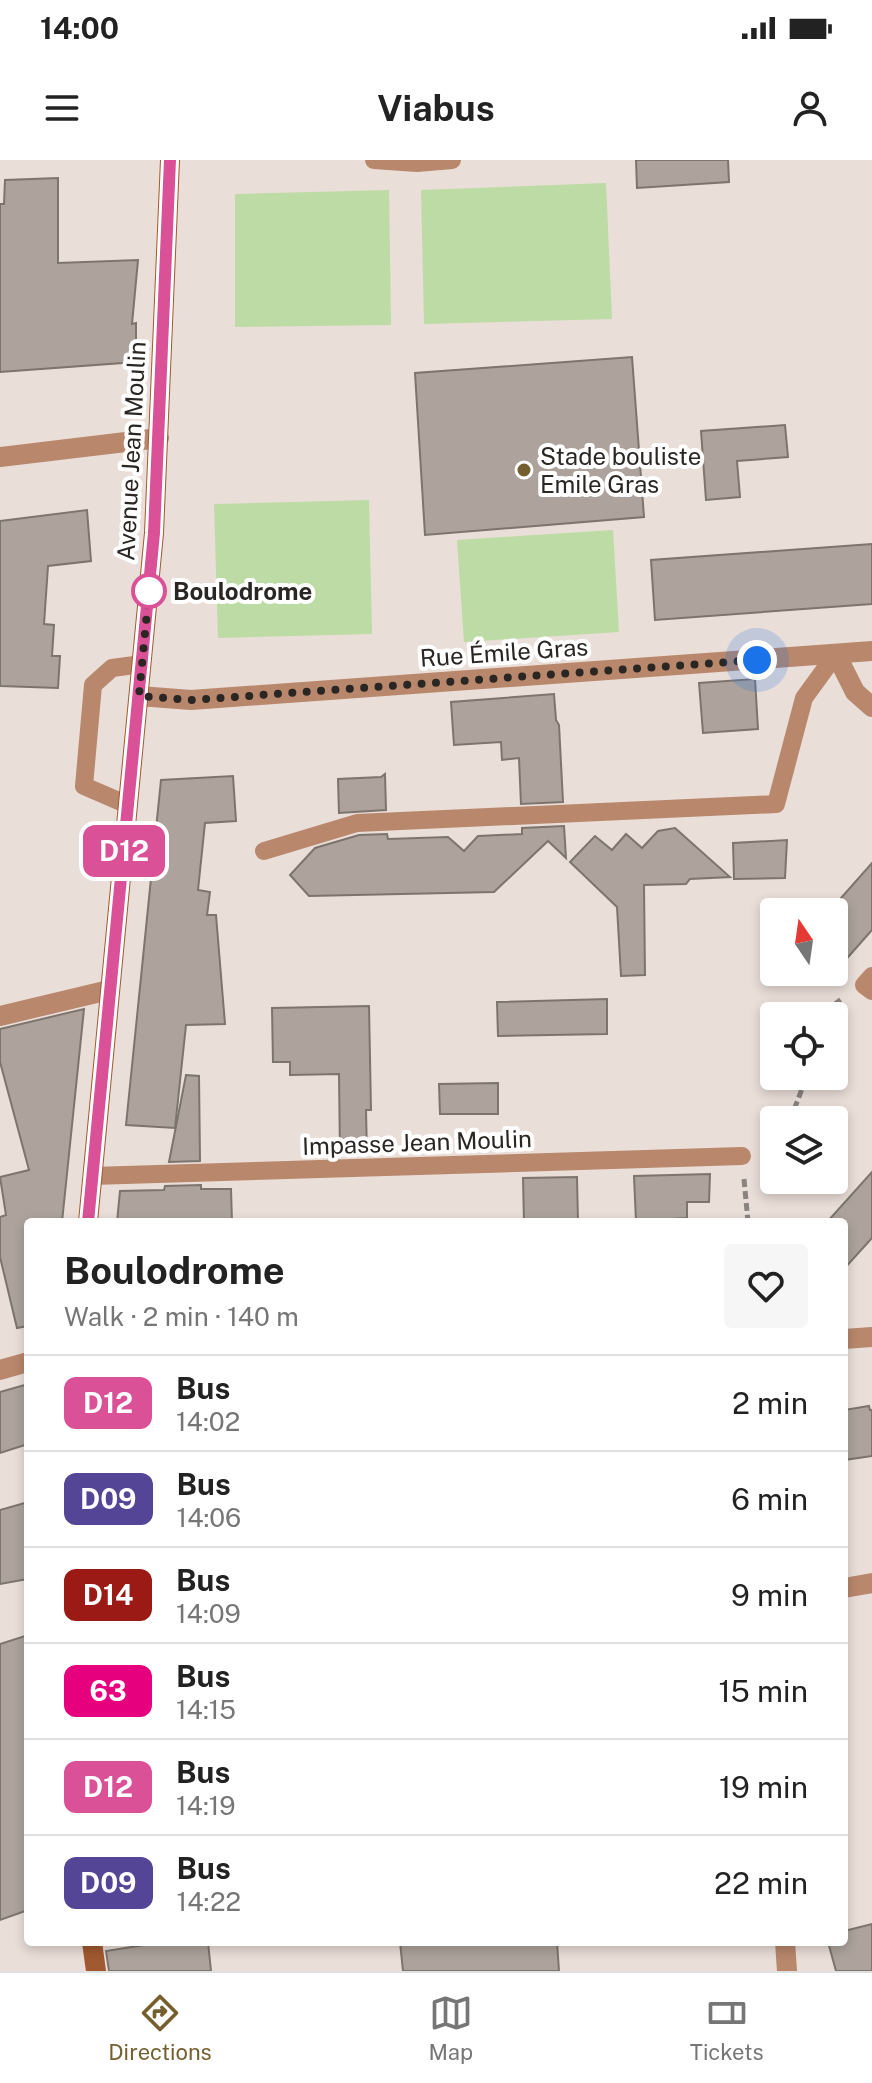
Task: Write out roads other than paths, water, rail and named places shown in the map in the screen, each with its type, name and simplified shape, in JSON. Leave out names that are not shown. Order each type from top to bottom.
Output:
[{"type":"main road","name":"Avenue Jean Moulin","points":[[88,1218],[142,664],[159,438],[170,160]]},
{"type":"main road","points":[[93,1946],[96,1971]]},
{"type":"street","points":[[0,457],[159,438]]},
{"type":"street","name":"Rue Émile Gras","points":[[139,696],[191,700],[872,651]]},
{"type":"street","points":[[836,654],[855,692],[872,707]]},
{"type":"street","points":[[0,1016],[109,990]]},
{"type":"street","points":[[848,1339],[872,1337]]},
{"type":"street","points":[[0,1370],[24,1363]]},
{"type":"street","points":[[848,1587],[872,1583]]},
{"type":"street","points":[[785,1946],[787,1971]]},
{"type":"lane","points":[[374,160],[417,163],[452,160]]},
{"type":"lane","points":[[264,851],[357,823],[776,804],[804,698],[836,654]]},
{"type":"lane","points":[[128,805],[84,786],[93,685],[112,668],[142,664]]},
{"type":"lane","points":[[872,976],[864,985],[872,991]]},
{"type":"lane","name":"Impasse Jean Moulin","points":[[92,1176],[742,1156]]},
{"type":"place","name":"Stade bouliste Emile Gras","points":[[524,470]]},
{"type":"place","name":"Boulodrome","points":[[149,591]]}]
